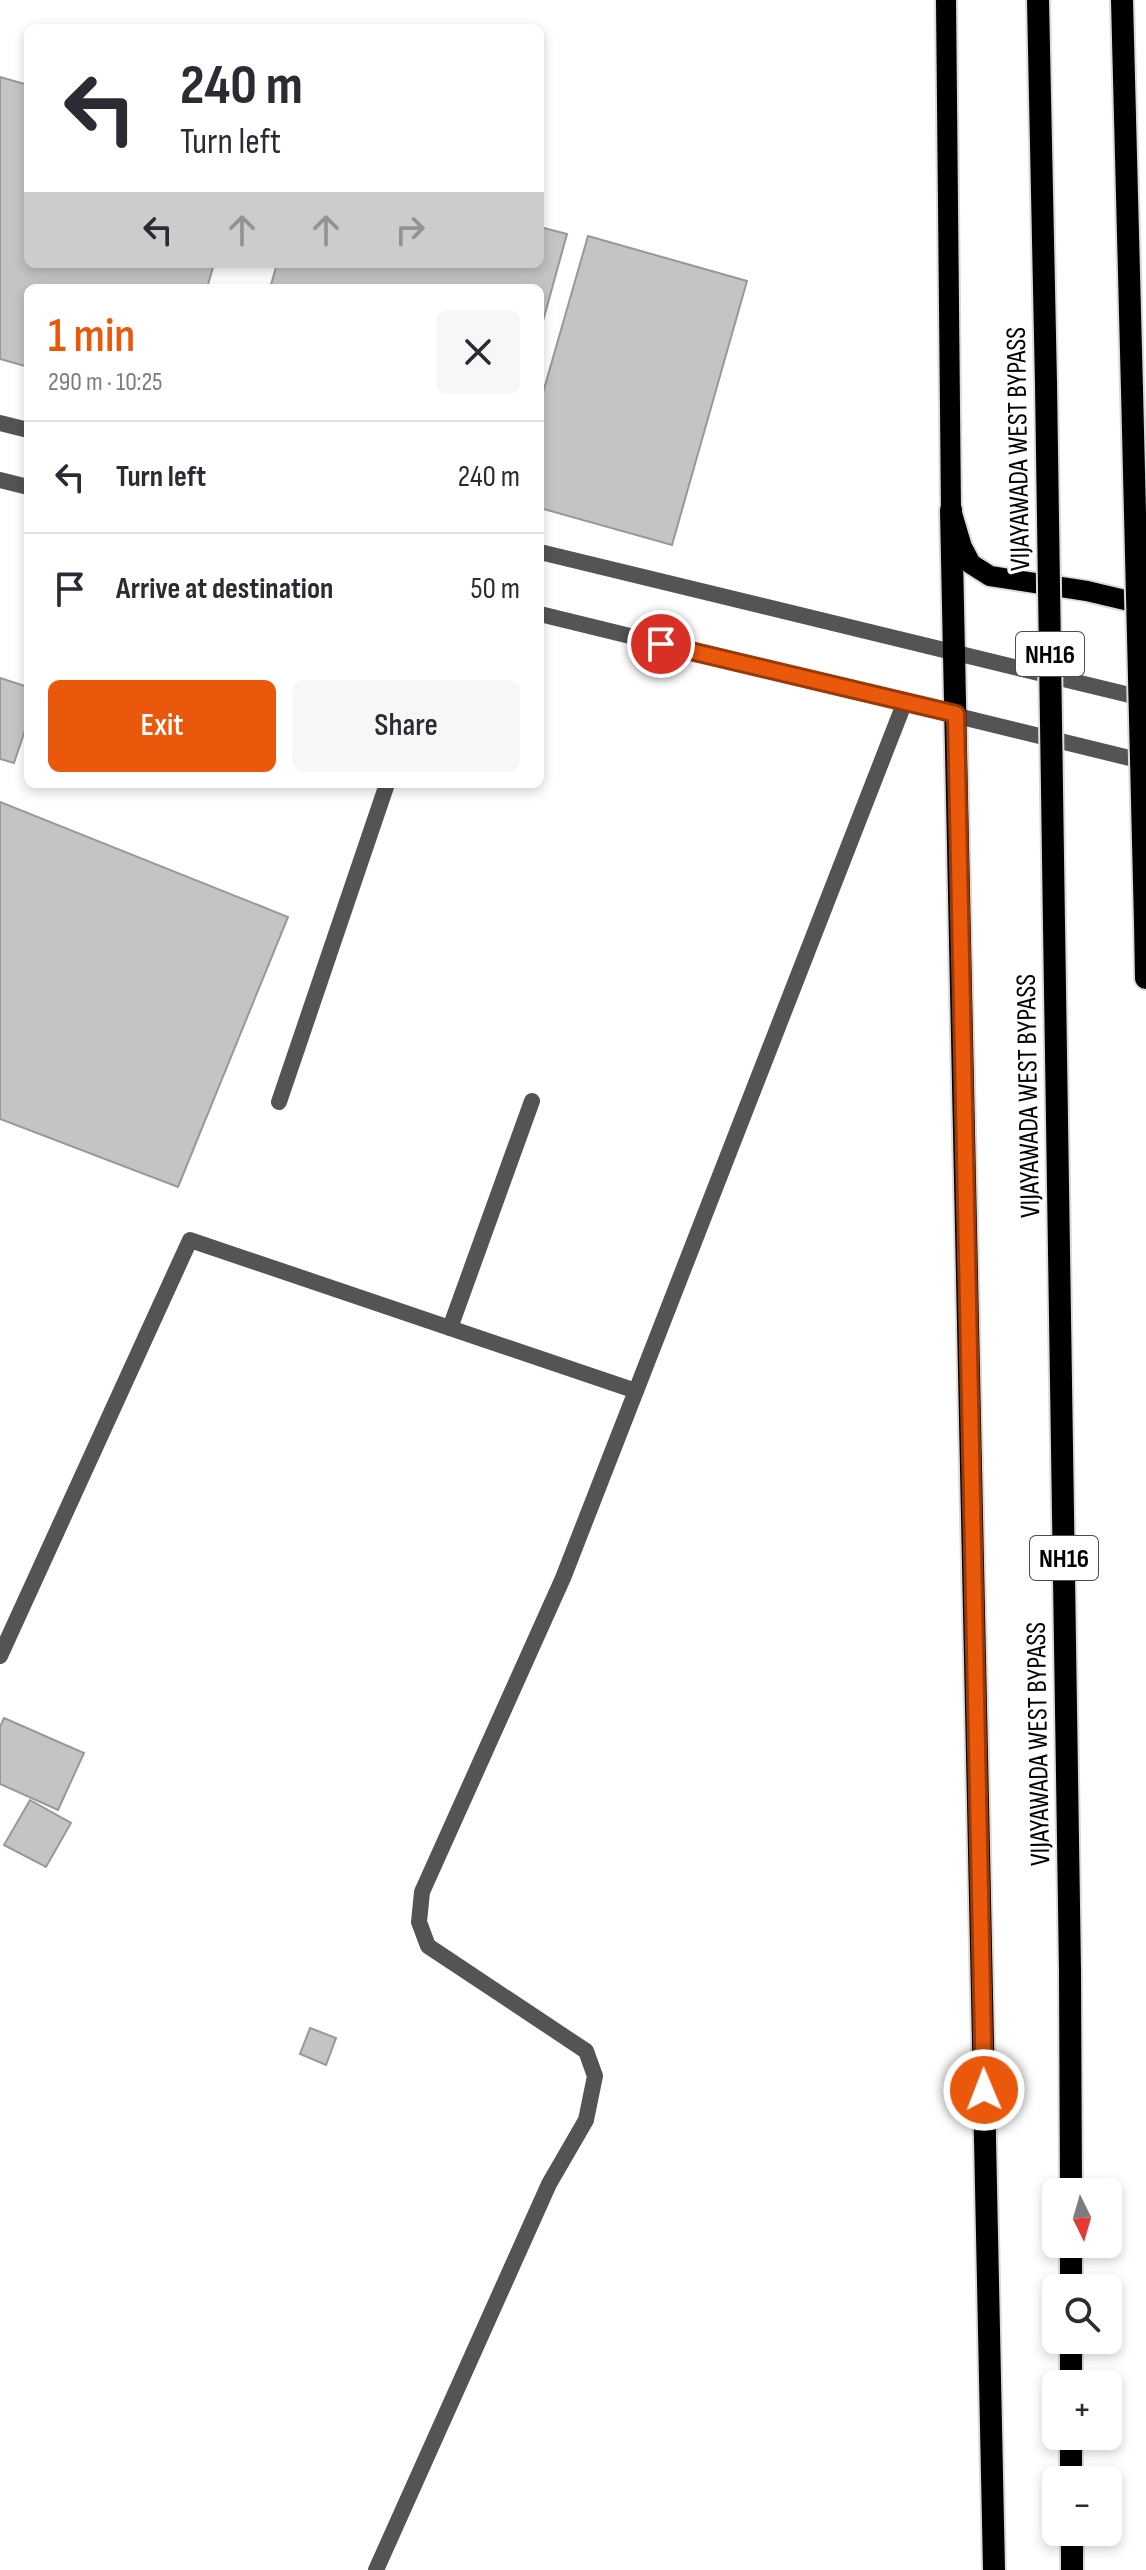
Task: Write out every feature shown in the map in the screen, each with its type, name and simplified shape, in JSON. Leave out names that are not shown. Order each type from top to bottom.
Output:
[{"type":"highway","name":"VIJAYAWADA WEST BYPASS","points":[[1038,0],[1070,1956],[1071,2178]]},
{"type":"highway","points":[[1122,0],[1146,978]]},
{"type":"highway","points":[[951,510],[994,2570]]},
{"type":"highway","points":[[1072,2546],[1072,2570]]},
{"type":"main road","points":[[946,0],[951,510],[962,547],[971,564],[990,576],[1087,591],[1146,605]]},
{"type":"street","points":[[0,423],[24,429]]},
{"type":"street","points":[[0,480],[24,486]]},
{"type":"street","points":[[544,553],[1146,699]]},
{"type":"street","points":[[544,615],[1146,762]]},
{"type":"street","points":[[376,2570],[549,2184],[586,2120],[595,2076],[586,2051],[428,1946],[419,1922],[422,1892],[563,1578],[904,704]]},
{"type":"street","points":[[279,1102],[386,788]]},
{"type":"street","points":[[450,1328],[532,1101]]},
{"type":"street","points":[[0,1656],[190,1240],[636,1391]]},
{"type":"building","points":[[0,77],[24,84],[24,268],[213,268],[208,284],[24,284],[24,366],[0,359]]},
{"type":"building","points":[[544,228],[567,234],[544,317],[544,284],[271,284],[276,268],[544,268]]},
{"type":"building","points":[[588,236],[747,281],[672,545],[544,509],[544,389]]},
{"type":"building","points":[[0,678],[24,686],[24,733],[14,763],[0,759]]},
{"type":"building","points":[[0,802],[288,917],[178,1187],[0,1119]]},
{"type":"building","points":[[4,1718],[84,1753],[58,1810],[0,1784],[0,1727]]},
{"type":"building","points":[[30,1800],[71,1823],[46,1867],[4,1845]]},
{"type":"building","points":[[310,2028],[336,2038],[326,2065],[300,2054]]},
{"type":"route","points":[[661,644],[956,714],[984,2090]]}]
